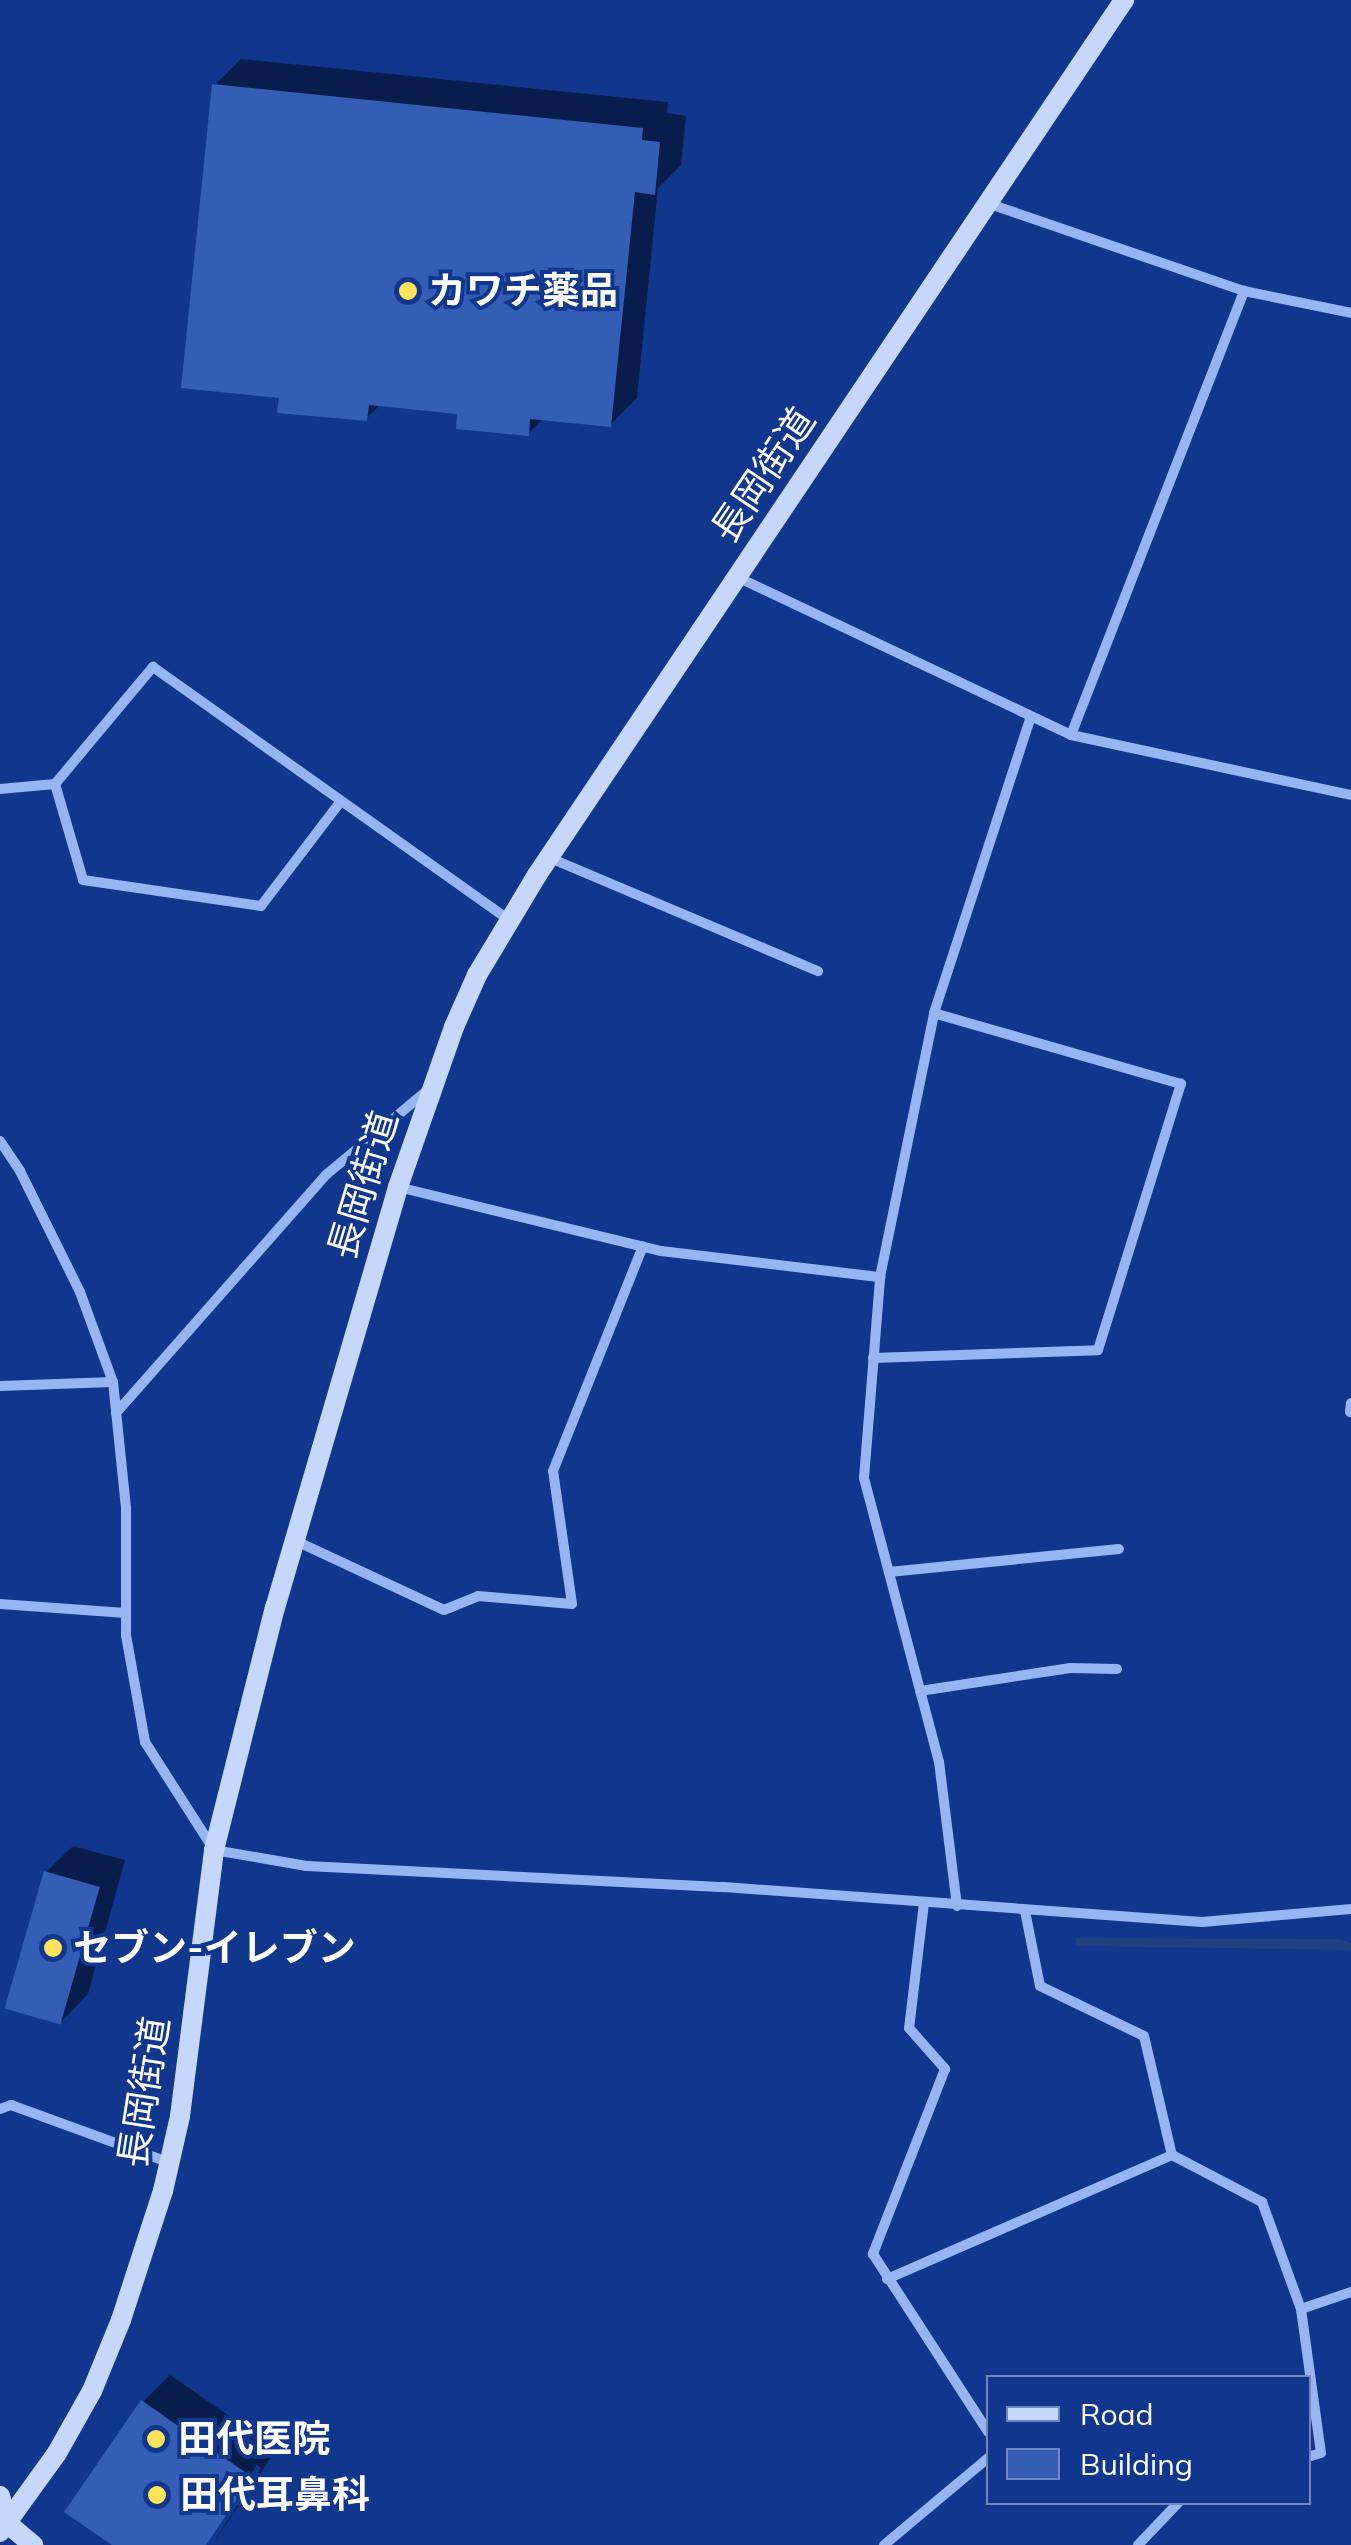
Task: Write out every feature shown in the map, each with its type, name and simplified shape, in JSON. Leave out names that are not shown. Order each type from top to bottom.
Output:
[{"type":"street","name":"長岡街道","points":[[4,2528],[57,2453],[92,2390],[143,2258],[180,2116],[214,1850],[295,1540],[398,1187],[429,1089],[477,975],[549,857],[1124,0]]},
{"type":"street","points":[[986,202],[1244,291],[1351,314]]},
{"type":"street","points":[[1072,735],[1244,291]]},
{"type":"street","points":[[736,577],[1030,719],[1072,735],[1351,795]]},
{"type":"street","points":[[0,790],[55,784],[153,667],[508,920]]},
{"type":"street","points":[[956,1906],[938,1762],[864,1478],[880,1277],[934,1013],[1030,719]]},
{"type":"street","points":[[55,784],[83,880],[261,906],[341,801]]},
{"type":"street","points":[[549,857],[818,971]]},
{"type":"street","points":[[873,1358],[1098,1350],[1181,1084],[934,1013]]},
{"type":"street","points":[[116,1413],[327,1174],[429,1089]]},
{"type":"street","points":[[0,1141],[20,1171],[80,1292],[113,1382],[126,1508],[126,1613],[145,1742],[214,1850],[307,1866],[724,1887],[1202,1922],[1351,1909]]},
{"type":"street","points":[[398,1187],[643,1246],[880,1277]]},
{"type":"street","points":[[295,1540],[444,1610],[478,1596],[572,1604],[553,1471],[643,1246]]},
{"type":"street","points":[[0,1386],[113,1382]]},
{"type":"street","points":[[1350,1412],[1351,1403]]},
{"type":"street","points":[[889,1572],[1119,1549]]},
{"type":"street","points":[[0,1604],[126,1613]]},
{"type":"street","points":[[920,1691],[1070,1668],[1118,1668]]},
{"type":"street","points":[[924,1903],[908,2028],[946,2069],[873,2254],[986,2429]]},
{"type":"street","points":[[1025,1911],[1040,1986],[1144,2036],[1172,2155],[1262,2202],[1301,2308],[1310,2375]]},
{"type":"street","points":[[0,2109],[11,2105],[170,2163]]},
{"type":"street","points":[[886,2279],[1172,2155]]},
{"type":"street","points":[[1301,2308],[1351,2292]]},
{"type":"street","points":[[1311,2380],[1321,2453],[1311,2456]]},
{"type":"street","points":[[884,2545],[986,2460]]},
{"type":"street","points":[[0,2496],[4,2528],[32,2545]]},
{"type":"street","points":[[1138,2545],[1176,2505]]},
{"type":"water","points":[[1076,1938],[1339,1939],[1351,1943],[1351,1950],[1076,1946]]},
{"type":"building","name":"カワチ薬品","points":[[212,84],[643,128],[642,140],[660,142],[655,195],[635,192],[611,427],[530,419],[529,436],[456,429],[457,414],[369,405],[367,421],[277,413],[279,398],[181,388]]},
{"type":"building","name":"セブン-イレブン","points":[[44,1871],[100,1887],[60,2024],[5,2008]]},
{"type":"building","name":"田代医院","points":[[141,2400],[252,2477],[206,2545],[112,2545],[64,2512]]},
{"type":"place","name":"カワチ薬品","points":[[408,291]]},
{"type":"place","name":"セブン-イレブン","points":[[53,1948]]},
{"type":"place","name":"田代医院","points":[[156,2439]]},
{"type":"place","name":"田代耳鼻科","points":[[157,2495]]}]
